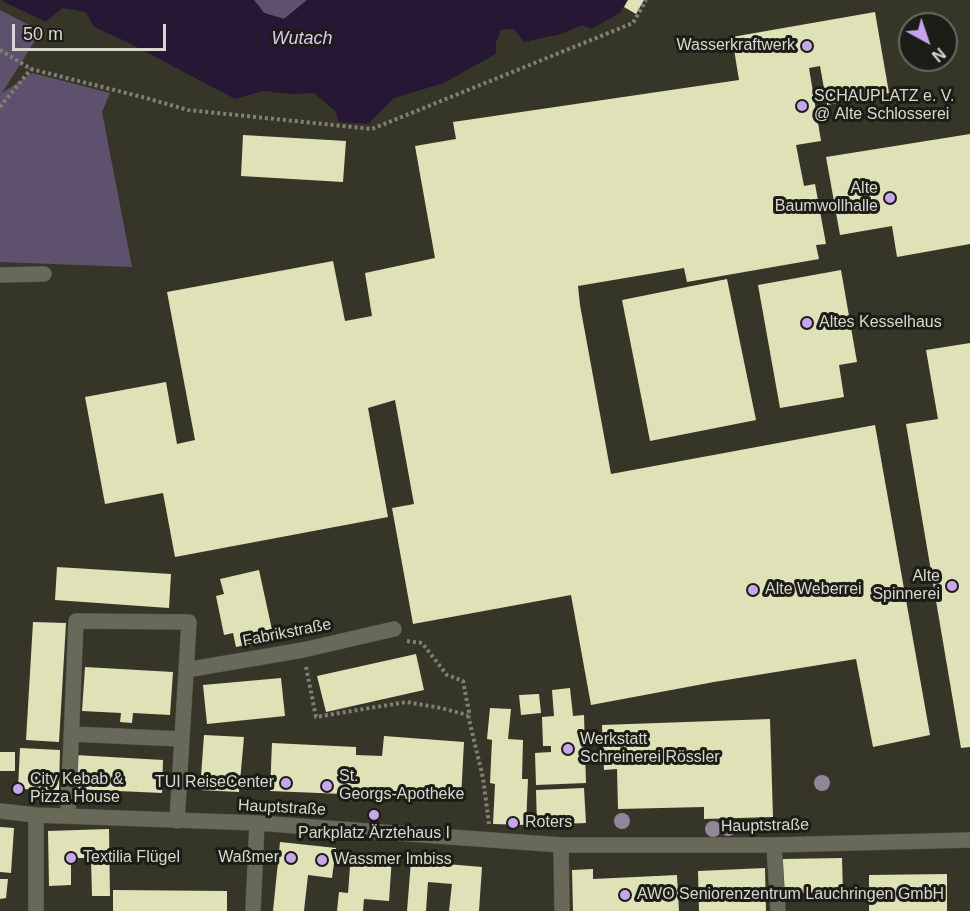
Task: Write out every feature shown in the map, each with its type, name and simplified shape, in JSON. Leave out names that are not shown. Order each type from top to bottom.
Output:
[{"type":"street","points":[[0,275],[44,274]]},
{"type":"street","points":[[68,815],[76,621],[189,622],[177,821]]},
{"type":"street","name":"Fabrikstraße","points":[[186,670],[303,650],[394,629]]},
{"type":"street","points":[[71,734],[181,739]]},
{"type":"street","name":"Hauptstraße","points":[[0,811],[36,815],[257,823],[561,845],[774,845],[970,840]]},
{"type":"street","points":[[36,815],[36,911]]},
{"type":"street","points":[[254,911],[257,823]]},
{"type":"street","points":[[561,845],[562,911]]},
{"type":"street","points":[[774,845],[778,911]]},
{"type":"path","points":[[0,50],[31,69],[188,110],[372,129],[633,23],[646,0]]},
{"type":"path","points":[[0,107],[31,69]]},
{"type":"path","points":[[394,629],[401,639],[422,643],[447,675],[463,681],[468,715],[483,778],[492,841]]},
{"type":"path","points":[[303,650],[316,717],[406,702],[468,715]]},
{"type":"shaded area","points":[[254,0],[307,0],[284,19],[264,13]]},
{"type":"shaded area","points":[[0,10],[41,31],[2,93],[32,73],[110,93],[102,112],[132,267],[0,262]]},
{"type":"water","name":"Wutach","points":[[2,0],[254,0],[264,13],[284,19],[307,0],[627,0],[620,13],[591,29],[582,25],[561,34],[524,42],[514,29],[501,30],[496,42],[496,54],[444,83],[394,98],[368,124],[339,122],[335,111],[314,93],[290,94],[263,91],[235,99],[94,27],[86,12],[62,8],[46,22]]},
{"type":"building","points":[[628,0],[644,0],[636,14],[624,7]]},
{"type":"building","points":[[875,12],[889,93],[827,105],[820,66],[809,68],[821,141],[796,145],[804,186],[815,184],[826,244],[816,245],[819,259],[687,282],[684,268],[578,286],[611,474],[875,425],[930,735],[873,747],[856,659],[591,705],[571,595],[413,624],[392,508],[414,504],[395,400],[368,408],[388,517],[175,557],[163,493],[105,504],[85,397],[166,382],[177,444],[195,440],[167,292],[333,261],[345,321],[372,316],[365,273],[435,258],[415,146],[456,139],[453,122],[739,80],[732,37]]},
{"type":"building","name":"Alte Baumwollhalle","points":[[970,134],[970,244],[897,257],[892,226],[840,235],[826,157]]},
{"type":"building","points":[[243,135],[346,141],[343,182],[241,176]]},
{"type":"building","name":"Altes Kesselhaus","points":[[841,270],[857,362],[839,365],[844,397],[780,408],[758,285]]},
{"type":"building","points":[[727,279],[756,420],[650,441],[622,300]]},
{"type":"building","name":"Alte Spinnerei","points":[[970,343],[970,747],[961,748],[906,424],[938,419],[926,350]]},
{"type":"building","points":[[57,567],[171,574],[169,608],[55,600]]},
{"type":"building","points":[[259,570],[274,639],[236,647],[233,633],[224,635],[216,596],[224,594],[220,579]]},
{"type":"building","points":[[33,622],[66,623],[59,742],[26,740]]},
{"type":"building","points":[[416,654],[424,690],[326,712],[317,676]]},
{"type":"building","points":[[85,667],[173,672],[170,715],[133,713],[132,723],[120,722],[121,713],[82,711]]},
{"type":"building","points":[[281,678],[285,716],[207,724],[203,685]]},
{"type":"building","name":"Werkstatt Schreinerei Rössler","points":[[570,688],[573,716],[584,715],[586,783],[536,785],[535,753],[551,752],[551,746],[543,746],[542,717],[554,716],[552,690]]},
{"type":"building","points":[[539,694],[541,713],[521,715],[519,695]]},
{"type":"building","points":[[490,708],[511,709],[508,739],[523,740],[522,779],[528,779],[526,825],[493,824],[495,784],[490,783],[492,740],[487,739]]},
{"type":"building","points":[[770,719],[773,817],[704,819],[704,807],[618,809],[617,769],[604,770],[602,725]]},
{"type":"building","points":[[204,735],[244,737],[239,792],[200,790]]},
{"type":"building","points":[[384,736],[464,742],[461,798],[380,793],[380,801],[343,800],[343,794],[270,791],[272,743],[356,747],[356,755],[382,756]]},
{"type":"building","points":[[20,748],[60,750],[59,790],[18,789]]},
{"type":"building","points":[[0,752],[15,752],[15,771],[0,771]]},
{"type":"building","points":[[75,755],[163,760],[162,793],[74,789]]},
{"type":"building","points":[[584,788],[586,823],[537,825],[536,790]]},
{"type":"building","points":[[0,827],[14,828],[11,873],[0,872]]},
{"type":"building","points":[[109,829],[110,896],[92,896],[91,858],[71,858],[71,885],[49,886],[48,831]]},
{"type":"building","points":[[280,842],[336,848],[332,878],[308,875],[304,911],[273,911]]},
{"type":"building","points":[[351,854],[392,857],[389,901],[364,899],[363,911],[337,911],[339,892],[348,893]]},
{"type":"building","points":[[842,858],[843,892],[782,893],[782,859]]},
{"type":"building","points":[[411,861],[482,867],[479,911],[449,911],[452,884],[428,882],[426,911],[407,911]]},
{"type":"building","points":[[765,868],[766,911],[699,911],[698,871]]},
{"type":"building","name":"AWO Seniorenzentrum Lauchringen GmbH","points":[[593,869],[593,879],[677,875],[679,911],[573,911],[572,870]]},
{"type":"building","points":[[947,874],[947,911],[869,911],[869,875]]},
{"type":"building","points":[[0,879],[8,879],[6,898],[0,899]]},
{"type":"building","points":[[113,890],[227,891],[227,911],[113,911]]},
{"type":"place","name":"Wasserkraftwerk","points":[[807,46]]},
{"type":"place","name":"SCHAUPLATZ e. V. @ Alte Schlosserei","points":[[802,106]]},
{"type":"place","name":"Alte Baumwollhalle","points":[[890,198]]},
{"type":"place","name":"Altes Kesselhaus","points":[[807,323]]},
{"type":"place","name":"Alte Spinnerei","points":[[952,586]]},
{"type":"place","name":"Alte Weberrei","points":[[753,590]]},
{"type":"place","name":"Werkstatt Schreinerei Rössler","points":[[568,749]]},
{"type":"place","name":"TUI ReiseCenter","points":[[286,783]]},
{"type":"place","name":"St. Georgs-Apotheke","points":[[327,786]]},
{"type":"place","name":"City Kebab & Pizza House","points":[[18,789]]},
{"type":"place","name":"Parkplatz Ärztehaus I","points":[[374,815]]},
{"type":"place","name":"Roters","points":[[513,823]]},
{"type":"place","name":"Textilia Flügel","points":[[71,858]]},
{"type":"place","name":"Waßmer","points":[[291,858]]},
{"type":"place","name":"Wassmer Imbiss","points":[[322,860]]},
{"type":"place","name":"AWO Seniorenzentrum Lauchringen GmbH","points":[[625,895]]}]
